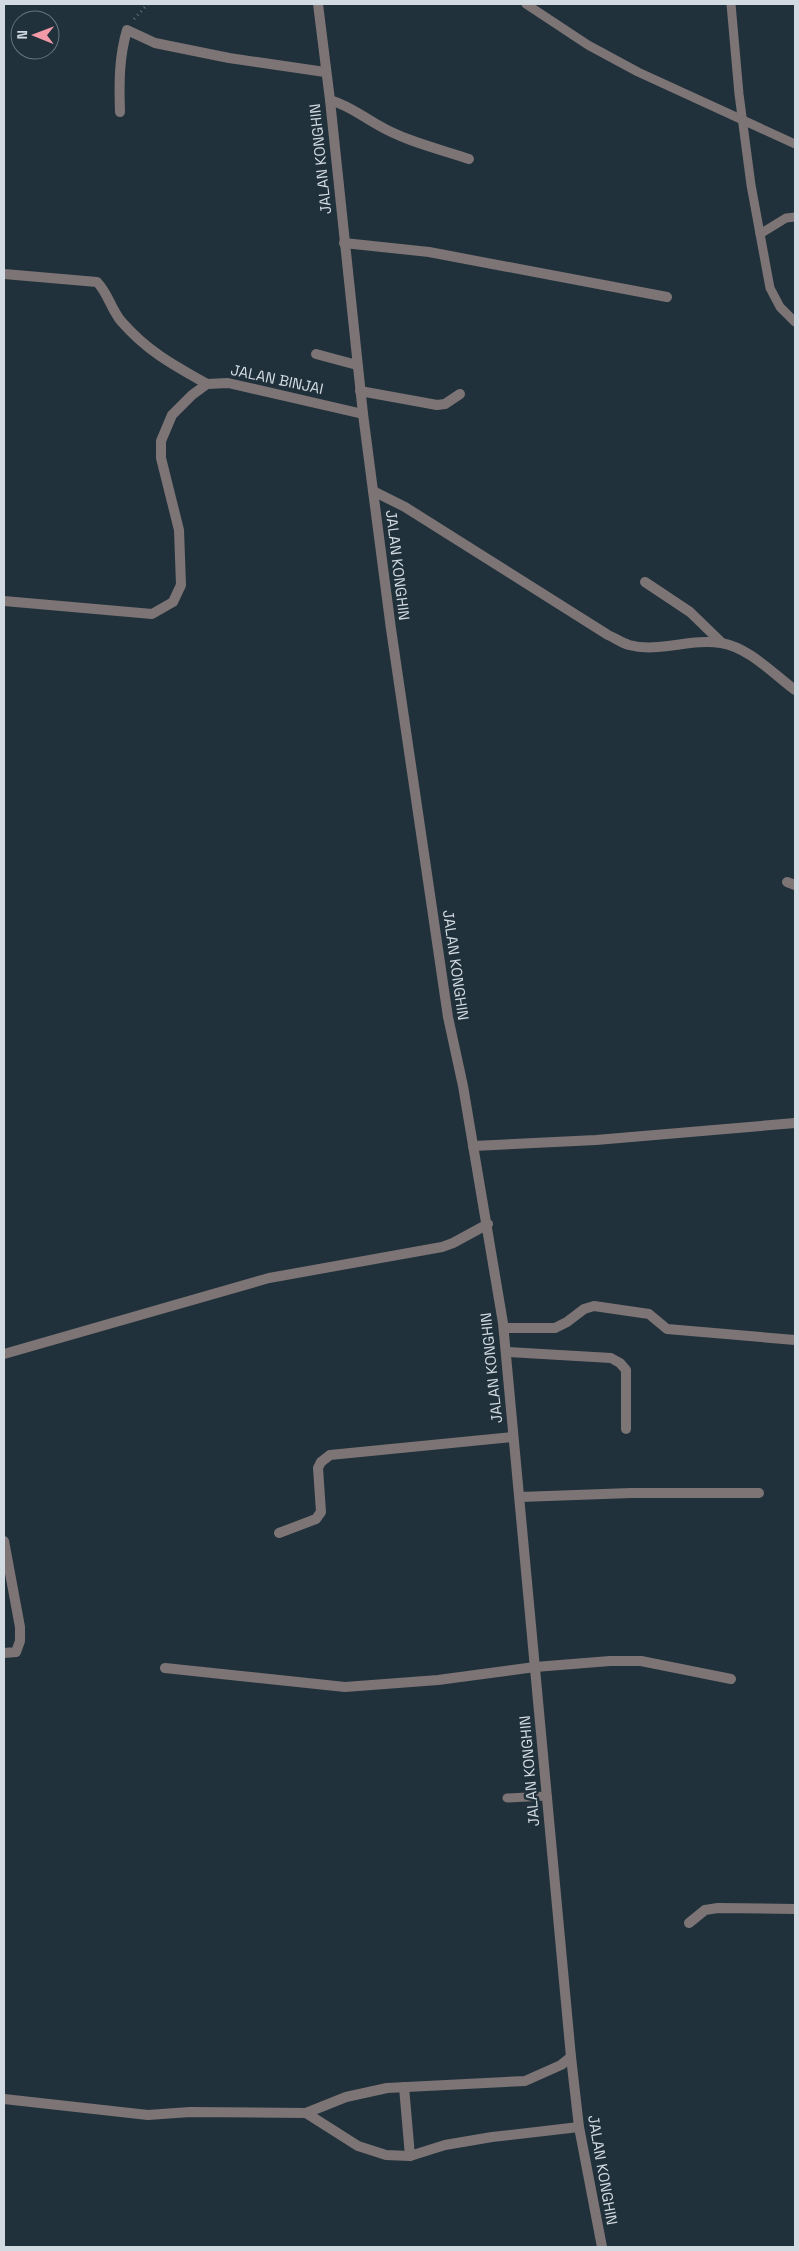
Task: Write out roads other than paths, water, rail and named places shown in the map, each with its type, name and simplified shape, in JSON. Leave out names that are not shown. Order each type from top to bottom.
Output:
[{"type":"street","name":"JALAN KONGHIN","points":[[318,4],[330,100],[362,414],[392,638],[448,1017],[463,1086],[488,1224],[494,1275],[504,1328],[571,2057],[579,2127],[602,2247]]},
{"type":"street","points":[[120,112],[119,80],[122,49],[127,30],[156,43],[229,58],[325,72]]},
{"type":"street","points":[[330,100],[359,112],[378,125],[469,159]]},
{"type":"street","points":[[344,244],[429,252],[667,297]]},
{"type":"street","points":[[4,274],[97,282],[104,288],[120,320],[143,344],[155,354],[207,384],[192,395],[172,415],[161,441],[161,458],[179,530],[181,585],[173,602],[152,614],[4,601]]},
{"type":"street","points":[[316,354],[357,366]]},
{"type":"street","name":"JALAN BINJAI","points":[[207,384],[228,383],[362,414]]},
{"type":"street","points":[[360,391],[437,405],[445,404],[460,394]]},
{"type":"street","name":"JALAN KONGHIN","points":[[373,491],[405,507],[608,635],[627,645],[647,648],[706,642],[722,643],[743,650],[795,690]]},
{"type":"street","points":[[645,582],[690,612],[722,643]]},
{"type":"street","points":[[473,1146],[596,1140],[795,1123]]},
{"type":"street","points":[[4,1354],[269,1278],[442,1247],[488,1224]]},
{"type":"street","points":[[504,1328],[555,1328],[567,1322],[584,1309],[594,1306],[649,1314],[668,1329],[795,1340]]},
{"type":"street","points":[[506,1352],[612,1358],[620,1363],[626,1370],[626,1429]]},
{"type":"street","points":[[279,1533],[316,1519],[321,1512],[318,1468],[321,1462],[330,1455],[513,1437]]},
{"type":"street","points":[[520,1497],[631,1493],[759,1493]]},
{"type":"street","points":[[4,1541],[20,1627],[20,1641],[16,1652],[4,1653]]},
{"type":"street","points":[[165,1668],[345,1687],[438,1680],[535,1667],[610,1661],[641,1661],[731,1679]]},
{"type":"street","points":[[689,1923],[705,1910],[718,1908],[795,1909]]},
{"type":"street","points":[[4,2099],[148,2115],[190,2112],[306,2113],[346,2097],[387,2088],[525,2081],[561,2065],[571,2057]]},
{"type":"street","points":[[404,2087],[410,2156]]},
{"type":"street","points":[[306,2113],[358,2146],[386,2155],[410,2156],[445,2145],[492,2137],[579,2127]]},
{"type":"lane","points":[[526,4],[588,45],[638,72],[795,144]]},
{"type":"lane","points":[[732,4],[750,185],[770,288],[780,307],[795,322]]},
{"type":"lane","points":[[760,234],[786,218],[795,217]]},
{"type":"lane","points":[[507,1798],[546,1796]]}]
